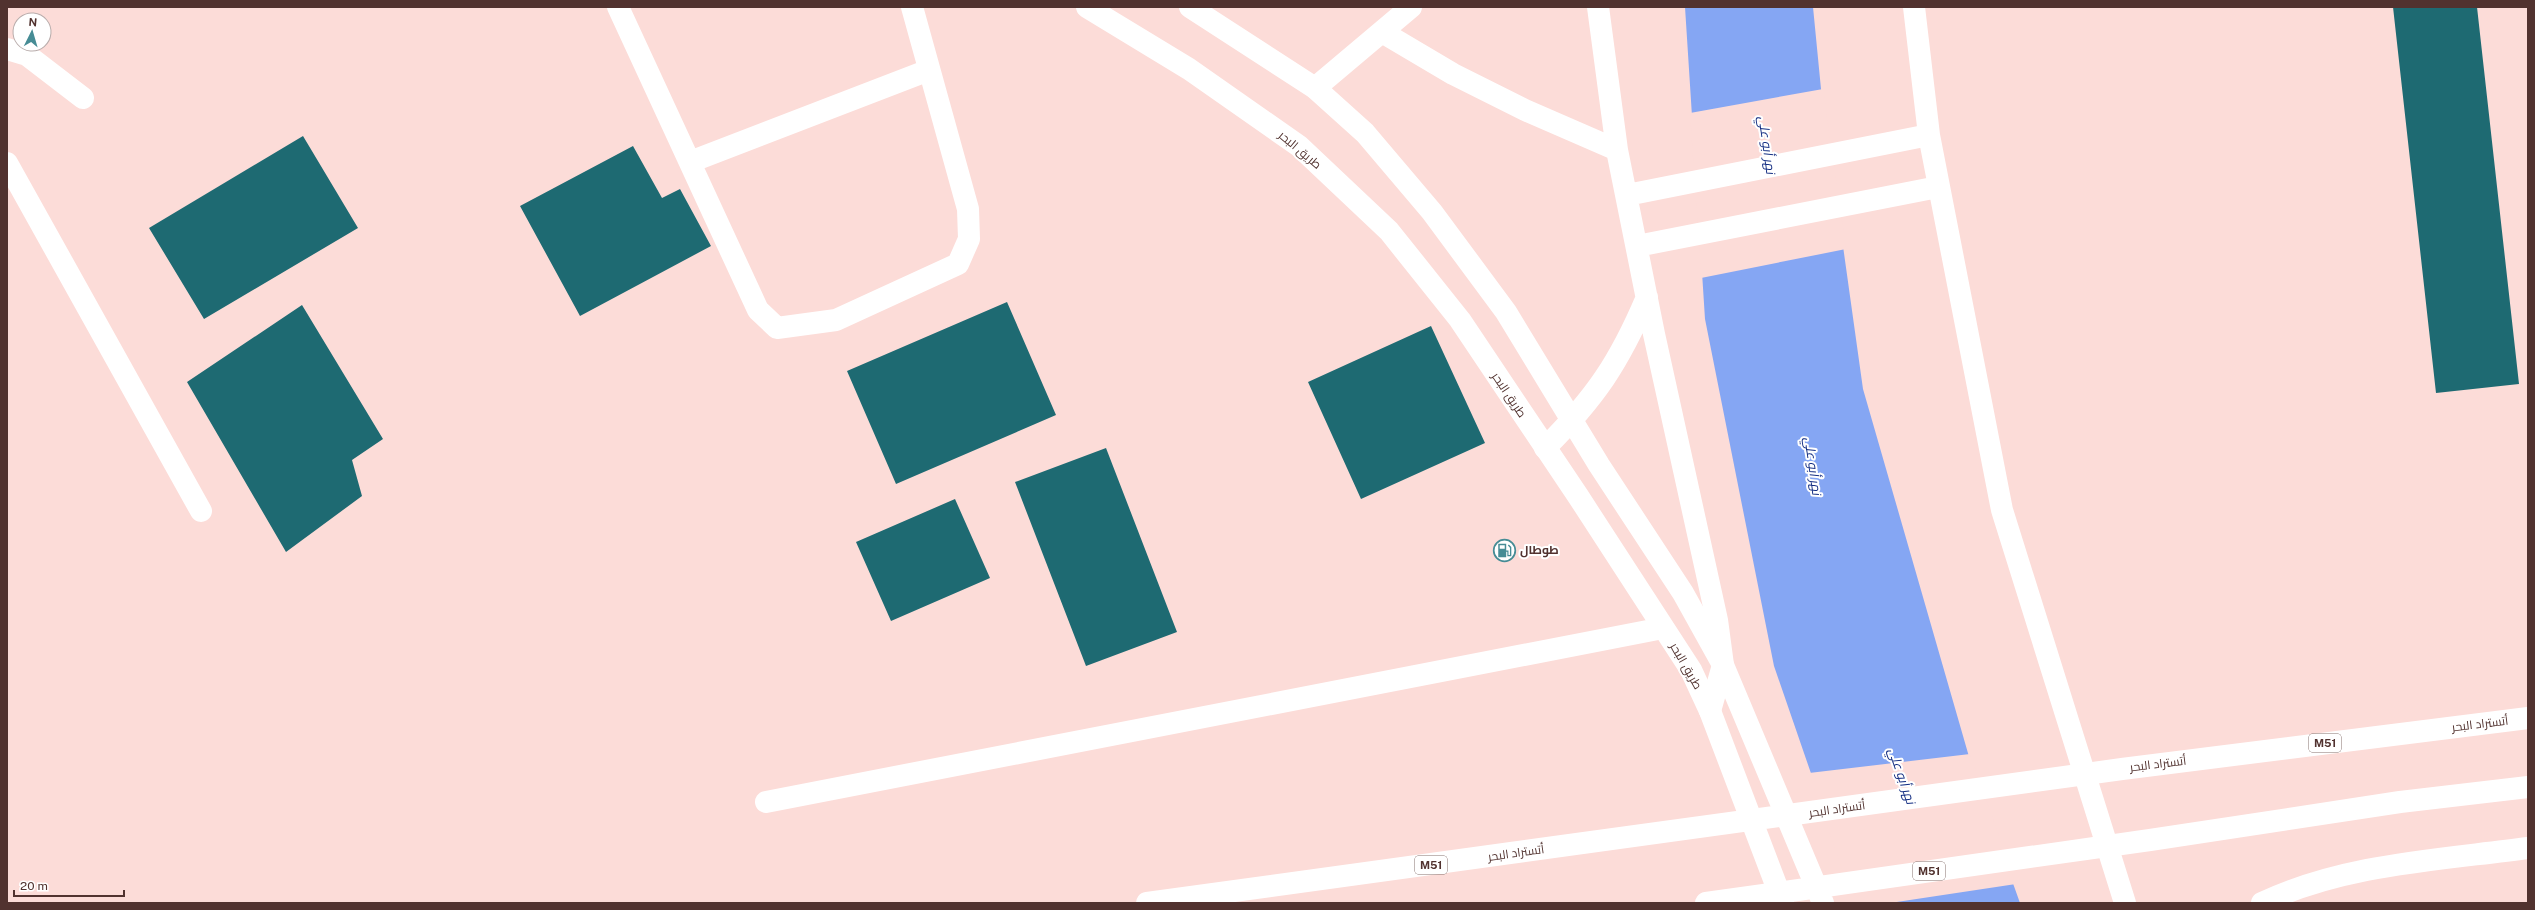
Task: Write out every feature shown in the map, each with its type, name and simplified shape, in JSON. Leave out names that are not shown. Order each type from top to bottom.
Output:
[{"type":"main road","points":[[618,7],[758,310],[776,328],[836,320],[958,264],[969,239],[968,209],[912,7]]},
{"type":"main road","name":"طريق البحر","points":[[1087,7],[1189,70],[1299,146],[1383,226],[1460,320],[1691,670],[1710,711],[1780,901]]},
{"type":"main road","points":[[1190,7],[1315,88],[1366,133],[1432,212],[1506,312],[1572,421],[1683,592],[1723,665],[1772,777],[1801,853],[1823,903]]},
{"type":"main road","points":[[1315,88],[1411,7]]},
{"type":"main road","points":[[1598,7],[1617,150],[1647,298],[1710,583],[1723,665],[1710,711]]},
{"type":"main road","points":[[1914,7],[1929,135],[1938,187],[2002,510],[2125,903]]},
{"type":"main road","points":[[1382,32],[1453,74],[1525,110],[1617,150]]},
{"type":"main road","points":[[7,49],[27,55],[83,98]]},
{"type":"main road","points":[[690,162],[929,70]]},
{"type":"main road","points":[[1627,195],[1866,150],[1929,135]]},
{"type":"main road","points":[[7,163],[201,511]]},
{"type":"main road","points":[[1637,246],[1878,197],[1938,187]]},
{"type":"main road","points":[[1545,448],[1592,398],[1616,364],[1647,298]]},
{"type":"main road","points":[[766,802],[1663,628]]},
{"type":"main road","name":"أتستراد البحر","points":[[1147,903],[2122,769],[2528,718]]},
{"type":"main road","name":"M51","points":[[1706,903],[2150,840],[2400,802],[2528,787]]},
{"type":"main road","points":[[2262,903],[2293,888],[2335,876],[2528,848]]},
{"type":"main road","points":[[1780,901],[1801,853]]},
{"type":"water","name":"نهر أبو علي","points":[[1685,7],[1813,7],[1821,89],[1863,389],[1974,774],[2020,903],[1861,903],[1845,872],[1774,666],[1705,319]]},
{"type":"pier","points":[[1823,89],[1846,249],[1701,278],[1690,113]]},
{"type":"pier","points":[[1970,754],[2016,884],[1890,903],[1859,903],[1843,872],[1809,773]]},
{"type":"building","points":[[2393,7],[2477,7],[2519,384],[2436,393]]},
{"type":"building","points":[[303,136],[358,228],[204,319],[149,228]]},
{"type":"building","points":[[633,146],[662,198],[680,189],[711,246],[580,316],[520,206]]},
{"type":"building","points":[[1007,302],[1056,415],[896,484],[847,371]]},
{"type":"building","points":[[302,305],[383,439],[352,460],[362,496],[286,552],[187,382]]},
{"type":"building","points":[[1431,326],[1485,443],[1361,499],[1308,382]]},
{"type":"building","points":[[1106,448],[1177,632],[1086,666],[1015,482]]},
{"type":"building","points":[[955,499],[990,578],[891,621],[856,542]]},
{"type":"place","name":"طوطال","points":[[1505,550]]}]
